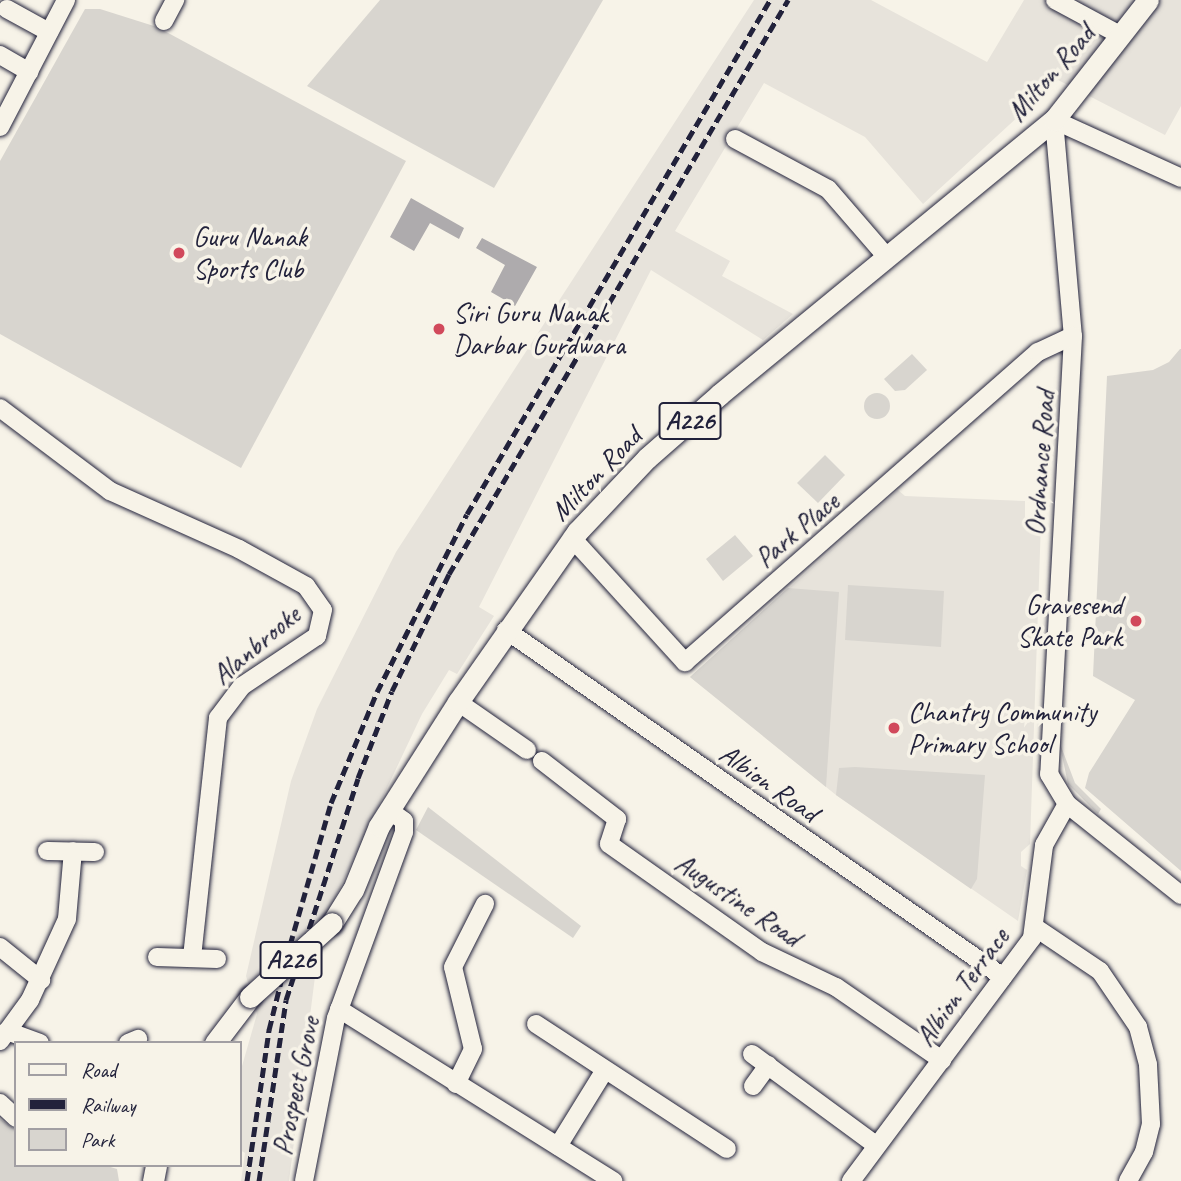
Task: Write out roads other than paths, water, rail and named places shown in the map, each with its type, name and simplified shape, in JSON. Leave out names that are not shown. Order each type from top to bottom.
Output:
[{"type":"main road","name":"Milton Road","points":[[217,1041],[250,997],[332,923],[390,811],[506,630],[572,538],[647,458],[886,256],[1054,120],[1148,0]]},
{"type":"street","points":[[0,127],[66,0]]},
{"type":"street","points":[[164,21],[175,0]]},
{"type":"street","points":[[1055,0],[1120,36]]},
{"type":"street","points":[[7,11],[49,32]]},
{"type":"street","points":[[0,55],[29,72]]},
{"type":"street","points":[[1054,120],[1181,177]]},
{"type":"street","name":"Ordnance Road","points":[[1054,120],[1073,336],[1047,752],[1051,783],[1066,804]]},
{"type":"street","points":[[735,139],[828,189],[886,256]]},
{"type":"street","name":"Park Place","points":[[572,538],[685,662],[1038,352],[1073,336]]},
{"type":"street","name":"Alanbrooke","points":[[0,408],[115,494],[239,549],[306,586],[323,611],[317,636],[242,686],[218,718],[192,957]]},
{"type":"street","name":"Albion Road","points":[[506,630],[1003,977]]},
{"type":"street","points":[[458,702],[527,750]]},
{"type":"street","name":"Augustine Road","points":[[542,761],[617,819],[609,844],[762,952],[836,987],[942,1060]]},
{"type":"street","points":[[1066,804],[1181,895]]},
{"type":"street","name":"Albion Terrace","points":[[851,1181],[1037,928],[1044,845],[1066,804]]},
{"type":"street","name":"Prospect Grove","points":[[303,1181],[339,1009],[404,832],[404,821],[390,811]]},
{"type":"street","points":[[47,851],[95,852]]},
{"type":"street","points":[[29,1041],[3,1036],[41,980],[67,919],[73,851]]},
{"type":"street","points":[[456,1084],[472,1049],[453,967],[485,904]]},
{"type":"street","points":[[1037,928],[1100,971],[1138,1027],[1148,1065],[1150,1124],[1144,1152],[1128,1181]]},
{"type":"street","points":[[0,947],[41,980]]},
{"type":"street","points":[[157,957],[218,958]]},
{"type":"street","points":[[339,1009],[613,1181]]},
{"type":"street","points":[[536,1024],[726,1149]]},
{"type":"street","points":[[752,1054],[876,1145]]},
{"type":"street","points":[[753,1086],[768,1065]]},
{"type":"street","points":[[558,1146],[605,1070]]},
{"type":"street","points":[[0,1103],[14,1116]]},
{"type":"railway","points":[[247,1181],[269,1030],[290,945],[331,803],[377,692],[467,514],[770,0]]},
{"type":"railway","points":[[259,1181],[286,1000],[358,778],[392,691],[449,574],[788,0]]},
{"type":"place","name":"Guru Nanak Sports Club","points":[[179,253]]},
{"type":"place","name":"Siri Guru Nanak Darbar Gurdwara","points":[[439,329]]},
{"type":"place","name":"Gravesend Skate Park","points":[[1136,621]]},
{"type":"place","name":"Chantry Community Primary School","points":[[894,728]]}]
